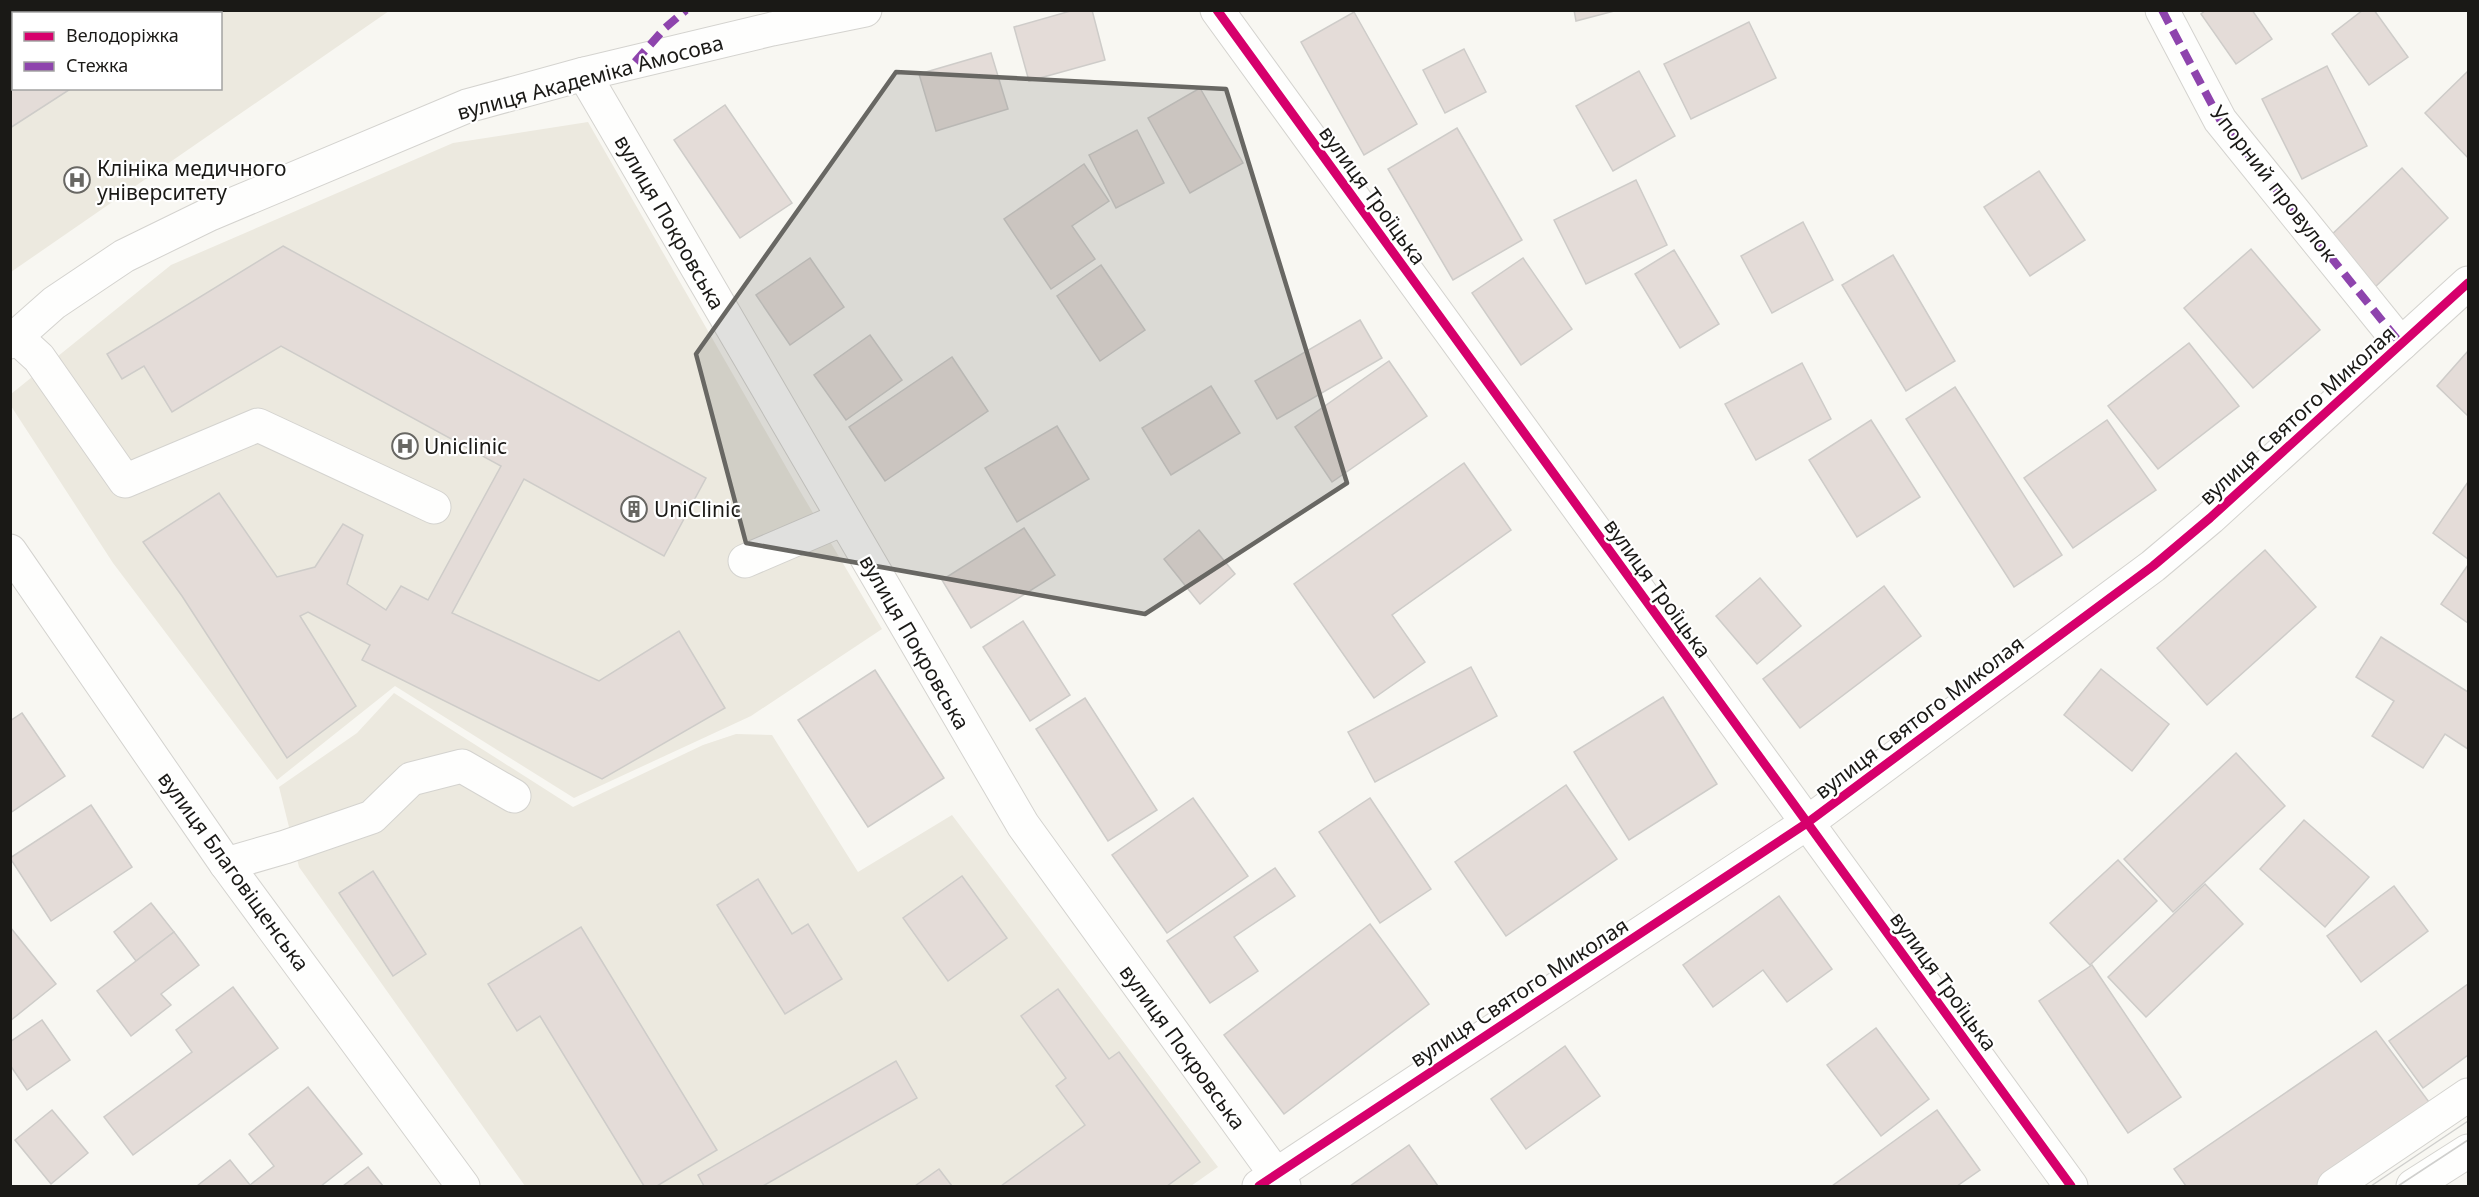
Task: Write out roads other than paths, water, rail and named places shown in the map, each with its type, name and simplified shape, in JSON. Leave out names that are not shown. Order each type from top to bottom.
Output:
[{"type":"street","name":"вулиця Академіка Амосова","points":[[13,339],[54,303],[124,256],[210,214],[467,106],[584,74],[772,29],[865,10]]},
{"type":"street","name":"вулиця Троїцька","points":[[1217,10],[2071,1186]]},
{"type":"street","name":"Упорний провулок","points":[[2162,10],[2220,120],[2401,344]]},
{"type":"street","name":"вулиця Покровська","points":[[584,74],[1023,825],[1273,1182]]},
{"type":"street","name":"вулиця Святого Миколая","points":[[1273,1182],[1807,823],[2153,566],[2210,518],[2469,283]]},
{"type":"street","points":[[13,339],[39,358],[125,481],[258,425],[434,507]]},
{"type":"street","points":[[745,561],[843,519]]},
{"type":"street","name":"вулиця Благовіщенська","points":[[10,551],[226,864],[464,1186]]},
{"type":"street","points":[[226,864],[285,847],[372,817],[411,779],[462,766],[514,796]]},
{"type":"street","points":[[2334,1186],[2469,1095]]},
{"type":"street","points":[[2413,1186],[2469,1151]]},
{"type":"tram line","points":[[2371,1186],[2468,1121]]},
{"type":"tram line","points":[[2398,1186],[2468,1140]]},
{"type":"place","name":"Клініка медичного університету","points":[[77,180]]},
{"type":"place","name":"Uniclinic","points":[[405,446]]},
{"type":"place","name":"UniСlinic","points":[[634,509]]}]
